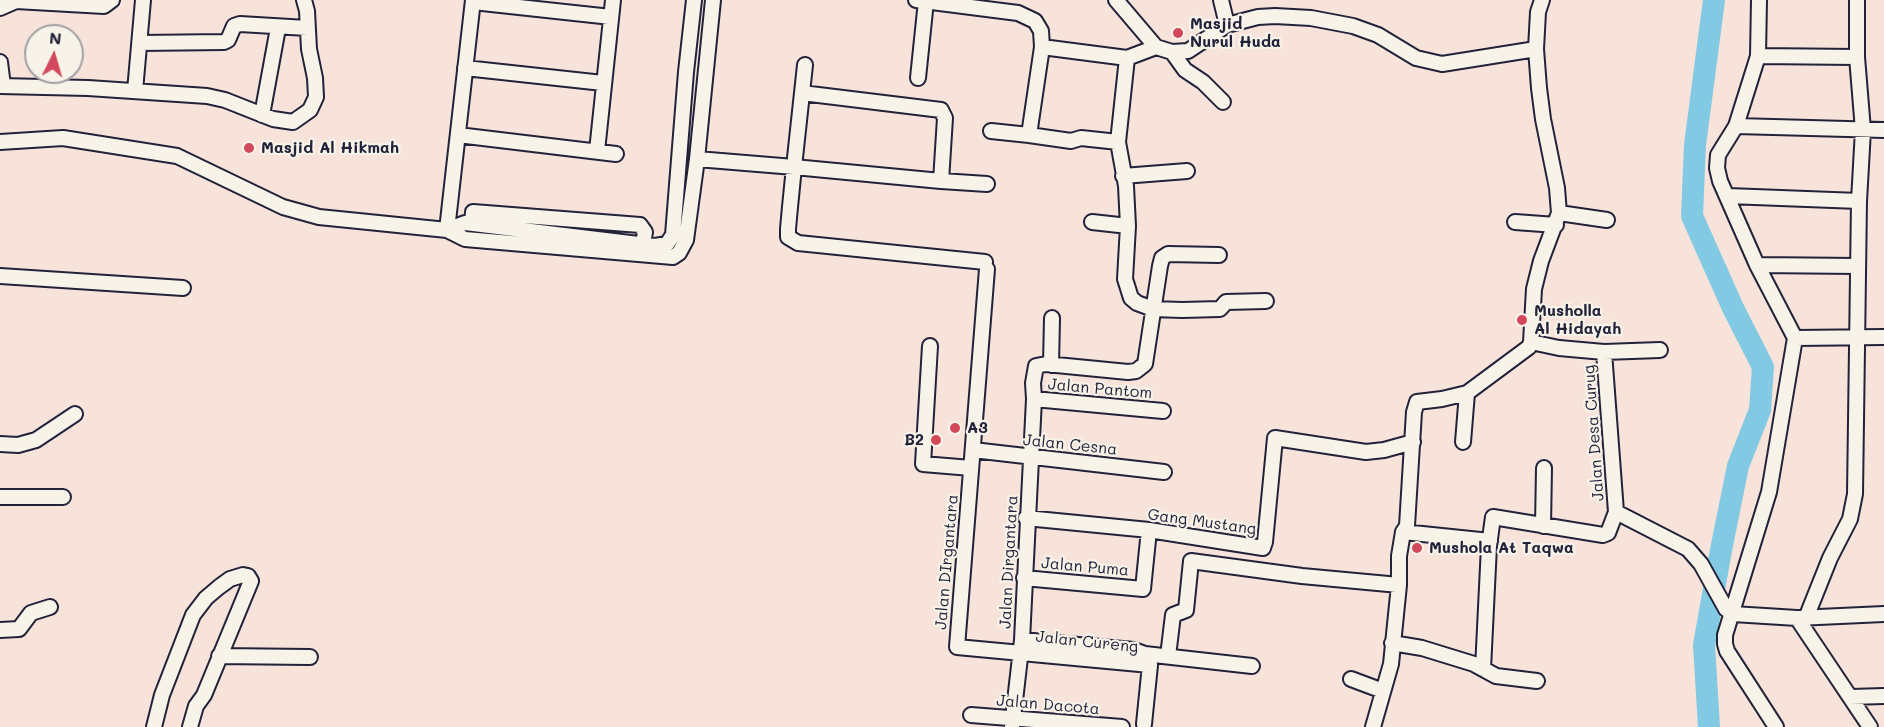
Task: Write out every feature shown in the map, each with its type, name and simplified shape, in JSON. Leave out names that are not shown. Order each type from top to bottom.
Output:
[{"type":"street","points":[[0,8],[15,2],[104,6],[112,0]]},
{"type":"street","points":[[135,91],[143,0]]},
{"type":"street","points":[[0,62],[1,86],[207,96],[225,100],[284,122],[293,122],[310,110],[316,97],[304,0]]},
{"type":"street","points":[[597,151],[613,0]]},
{"type":"street","points":[[447,230],[465,223],[472,224],[473,212],[640,225],[645,232],[643,244],[663,246],[667,243],[673,236],[694,0]]},
{"type":"street","points":[[0,142],[63,138],[177,156],[283,207],[319,217],[447,230],[465,238],[673,257],[679,253],[686,240],[697,159],[713,0]]},
{"type":"street","points":[[1116,0],[1156,47],[1172,52],[1188,51],[1227,25],[1258,17],[1275,16],[1330,21],[1378,35],[1416,58],[1442,64],[1536,49]]},
{"type":"street","points":[[1221,0],[1227,25]]},
{"type":"street","points":[[1373,727],[1391,664],[1399,585],[1399,556],[1403,532],[1407,526],[1414,412],[1417,402],[1467,393],[1529,347],[1531,342],[1534,289],[1541,261],[1557,219],[1557,188],[1543,119],[1536,49],[1538,12],[1542,0]]},
{"type":"street","points":[[1759,0],[1758,56],[1736,126],[1718,154],[1717,168],[1720,181],[1757,265],[1795,338],[1769,492],[1730,612],[1725,635],[1727,651],[1776,727]]},
{"type":"street","points":[[1802,618],[1850,519],[1855,494],[1859,201],[1863,130],[1857,57],[1857,0]]},
{"type":"street","points":[[447,230],[473,1],[611,17]]},
{"type":"street","points":[[918,78],[921,1],[1018,13],[1035,21],[1041,31],[1042,47],[1029,135]]},
{"type":"street","points":[[140,43],[224,42],[228,40],[234,26],[240,24],[307,28]]},
{"type":"street","points":[[262,115],[279,28]]},
{"type":"street","points":[[1042,47],[1127,58],[1156,47]]},
{"type":"street","points":[[1172,52],[1185,70],[1203,82],[1223,102]]},
{"type":"street","points":[[1758,56],[1857,57]]},
{"type":"street","points":[[1127,58],[1118,142],[1128,225],[1125,279],[1131,298],[1153,309],[1220,309],[1226,302],[1266,301]]},
{"type":"street","points":[[794,167],[805,65]]},
{"type":"street","points":[[465,68],[603,83]]},
{"type":"street","points":[[686,72],[705,74]]},
{"type":"street","points":[[802,93],[941,110],[945,118],[941,181]]},
{"type":"street","points":[[1736,126],[1884,130]]},
{"type":"street","points":[[991,131],[1071,141],[1081,138],[1118,142]]},
{"type":"street","points":[[458,135],[616,154]]},
{"type":"street","points":[[697,159],[987,184]]},
{"type":"street","name":"Jalan DIrgantara","points":[[794,167],[788,230],[788,237],[792,240],[798,243],[986,265],[957,647],[1021,646]]},
{"type":"street","points":[[1123,176],[1187,171]]},
{"type":"street","points":[[1728,196],[1859,201]]},
{"type":"street","points":[[1515,222],[1557,219],[1607,220]]},
{"type":"street","points":[[1092,222],[1128,225]]},
{"type":"street","points":[[1052,318],[1051,365],[1136,371],[1145,364],[1162,258],[1168,254],[1220,255]]},
{"type":"street","points":[[1757,265],[1858,266]]},
{"type":"street","points":[[0,276],[183,288]]},
{"type":"street","points":[[1795,338],[1884,337]]},
{"type":"street","name":"Jalan Desa Curug","points":[[1531,342],[1559,348],[1604,352],[1660,350]]},
{"type":"street","points":[[930,346],[923,464],[971,468]]},
{"type":"street","name":"Jalan Desa Curug","points":[[1483,669],[1493,517],[1603,535],[1608,533],[1616,512],[1604,352]]},
{"type":"street","name":"Jalan Dirgantara","points":[[1013,723],[1021,646],[1033,383],[1036,366],[1051,365]]},
{"type":"street","points":[[1463,442],[1467,393]]},
{"type":"street","name":"Jalan Pantom","points":[[1034,399],[1163,411]]},
{"type":"street","points":[[0,444],[18,445],[36,440],[75,414]]},
{"type":"street","name":"Gang Mustang","points":[[1026,518],[1149,530],[1263,548],[1275,438],[1366,452],[1413,442]]},
{"type":"street","name":"Jalan Cesna","points":[[972,450],[1164,472]]},
{"type":"street","points":[[1543,526],[1544,468]]},
{"type":"street","points":[[0,497],[63,497]]},
{"type":"street","name":"Jalan Desa Curug","points":[[1616,512],[1688,549],[1701,564],[1709,582],[1730,612]]},
{"type":"street","name":"Jalan Puma","points":[[1024,578],[1143,589],[1149,530]]},
{"type":"street","points":[[1403,532],[1490,541]]},
{"type":"street","points":[[1168,656],[1173,615],[1186,610],[1191,561],[1302,576],[1399,585]]},
{"type":"street","points":[[154,727],[162,695],[193,615],[219,587],[230,579],[245,575],[251,581],[204,695],[196,706],[190,727]]},
{"type":"street","points":[[0,630],[19,629],[31,613],[50,607]]},
{"type":"street","points":[[1730,612],[1802,618],[1884,614]]},
{"type":"street","points":[[1802,618],[1870,727]]},
{"type":"street","points":[[1392,643],[1422,648],[1474,664],[1496,676],[1537,681]]},
{"type":"street","name":"Jalan Cureng","points":[[1021,646],[1148,660],[1168,656],[1252,666]]},
{"type":"street","points":[[219,656],[310,657]]},
{"type":"street","points":[[1143,726],[1148,660]]},
{"type":"street","points":[[1351,679],[1383,691]]},
{"type":"street","points":[[1851,697],[1884,696]]},
{"type":"street","name":"Jalan Dacota","points":[[971,715],[1013,723],[1122,727]]},
{"type":"waterway","points":[[1709,727],[1704,645],[1738,466],[1760,410],[1763,367],[1733,308],[1692,216],[1695,145],[1714,0]]},
{"type":"place","name":"Masjid Nurul Huda","points":[[1178,33]]},
{"type":"place","name":"Masjid Al Hikmah","points":[[249,148]]},
{"type":"place","name":"Musholla Al Hidayah","points":[[1522,320]]},
{"type":"place","name":"A3","points":[[955,428]]},
{"type":"place","name":"B2","points":[[936,440]]},
{"type":"place","name":"Mushola At Taqwa","points":[[1417,548]]}]
